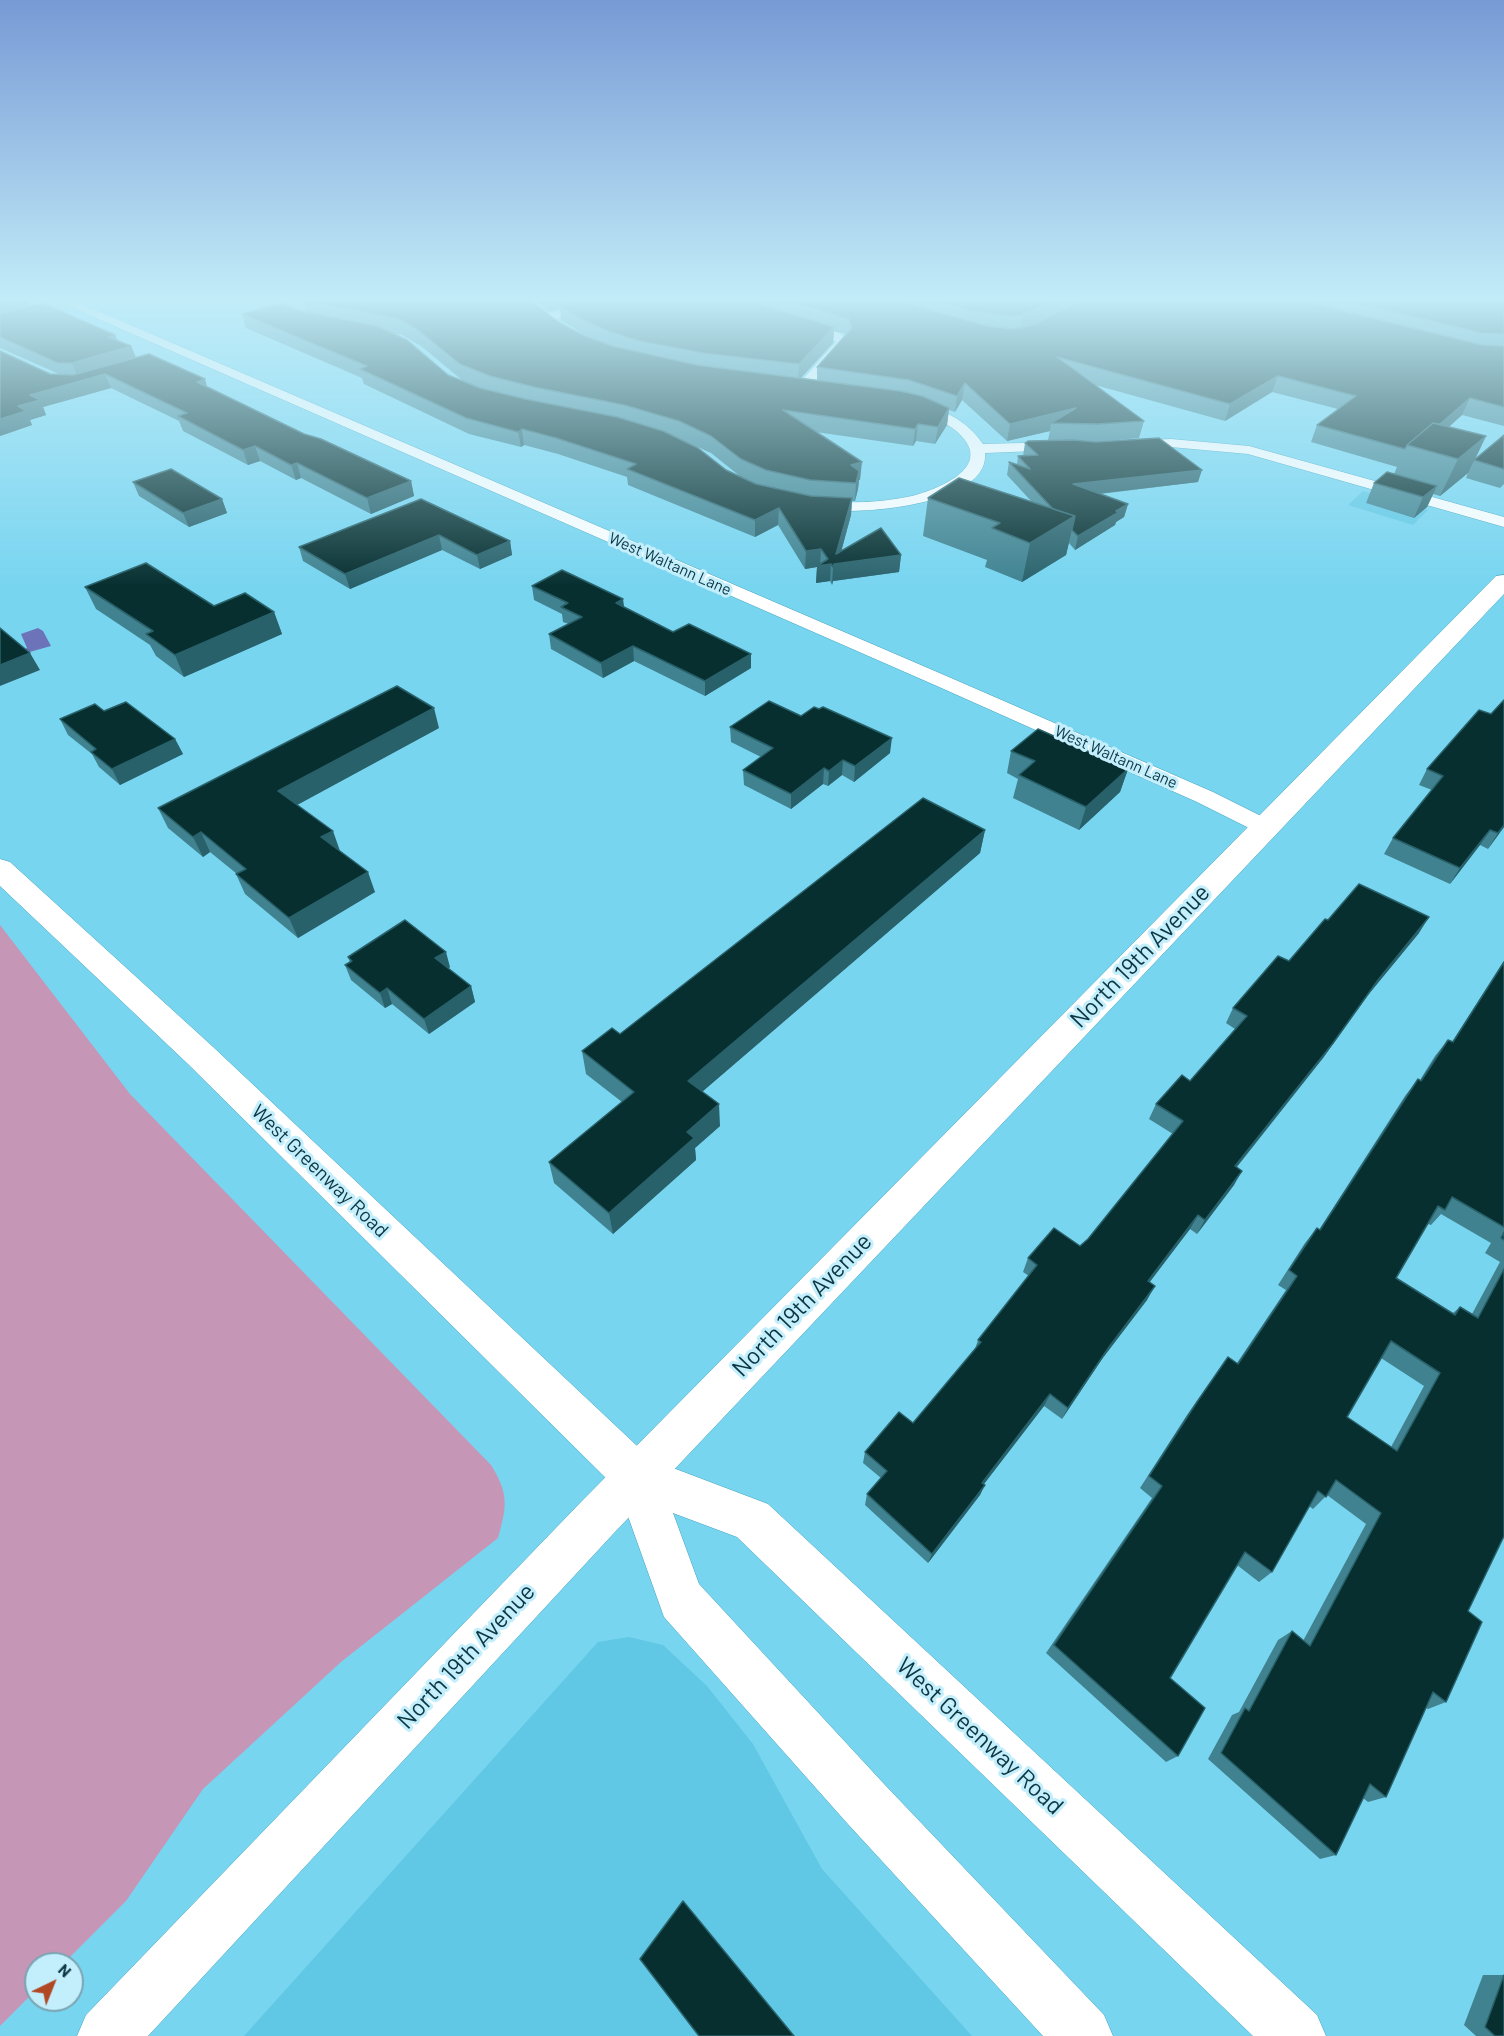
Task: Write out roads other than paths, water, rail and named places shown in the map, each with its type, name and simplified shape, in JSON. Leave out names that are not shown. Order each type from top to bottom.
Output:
[{"type":"main road","name":"North 19th Avenue","points":[[107,2036],[637,1477],[1504,581]]},
{"type":"main road","name":"West Greenway Road","points":[[0,869],[208,1063],[637,1477],[752,1520],[1296,2036]]},
{"type":"main road","name":"West Greenway Road","points":[[637,1477],[681,1600],[866,1804],[1083,2036]]},
{"type":"street","name":"West Waltann Lane","points":[[287,396],[945,682],[1205,797],[1265,827]]},
{"type":"street","points":[[796,502],[819,506],[867,506],[917,498],[942,490],[968,476],[975,468],[978,454],[973,438],[963,427],[929,410],[897,402]]},
{"type":"street","points":[[1117,446],[1171,443],[1226,446],[1271,454],[1504,522]]},
{"type":"street","points":[[978,454],[1070,450]]}]
